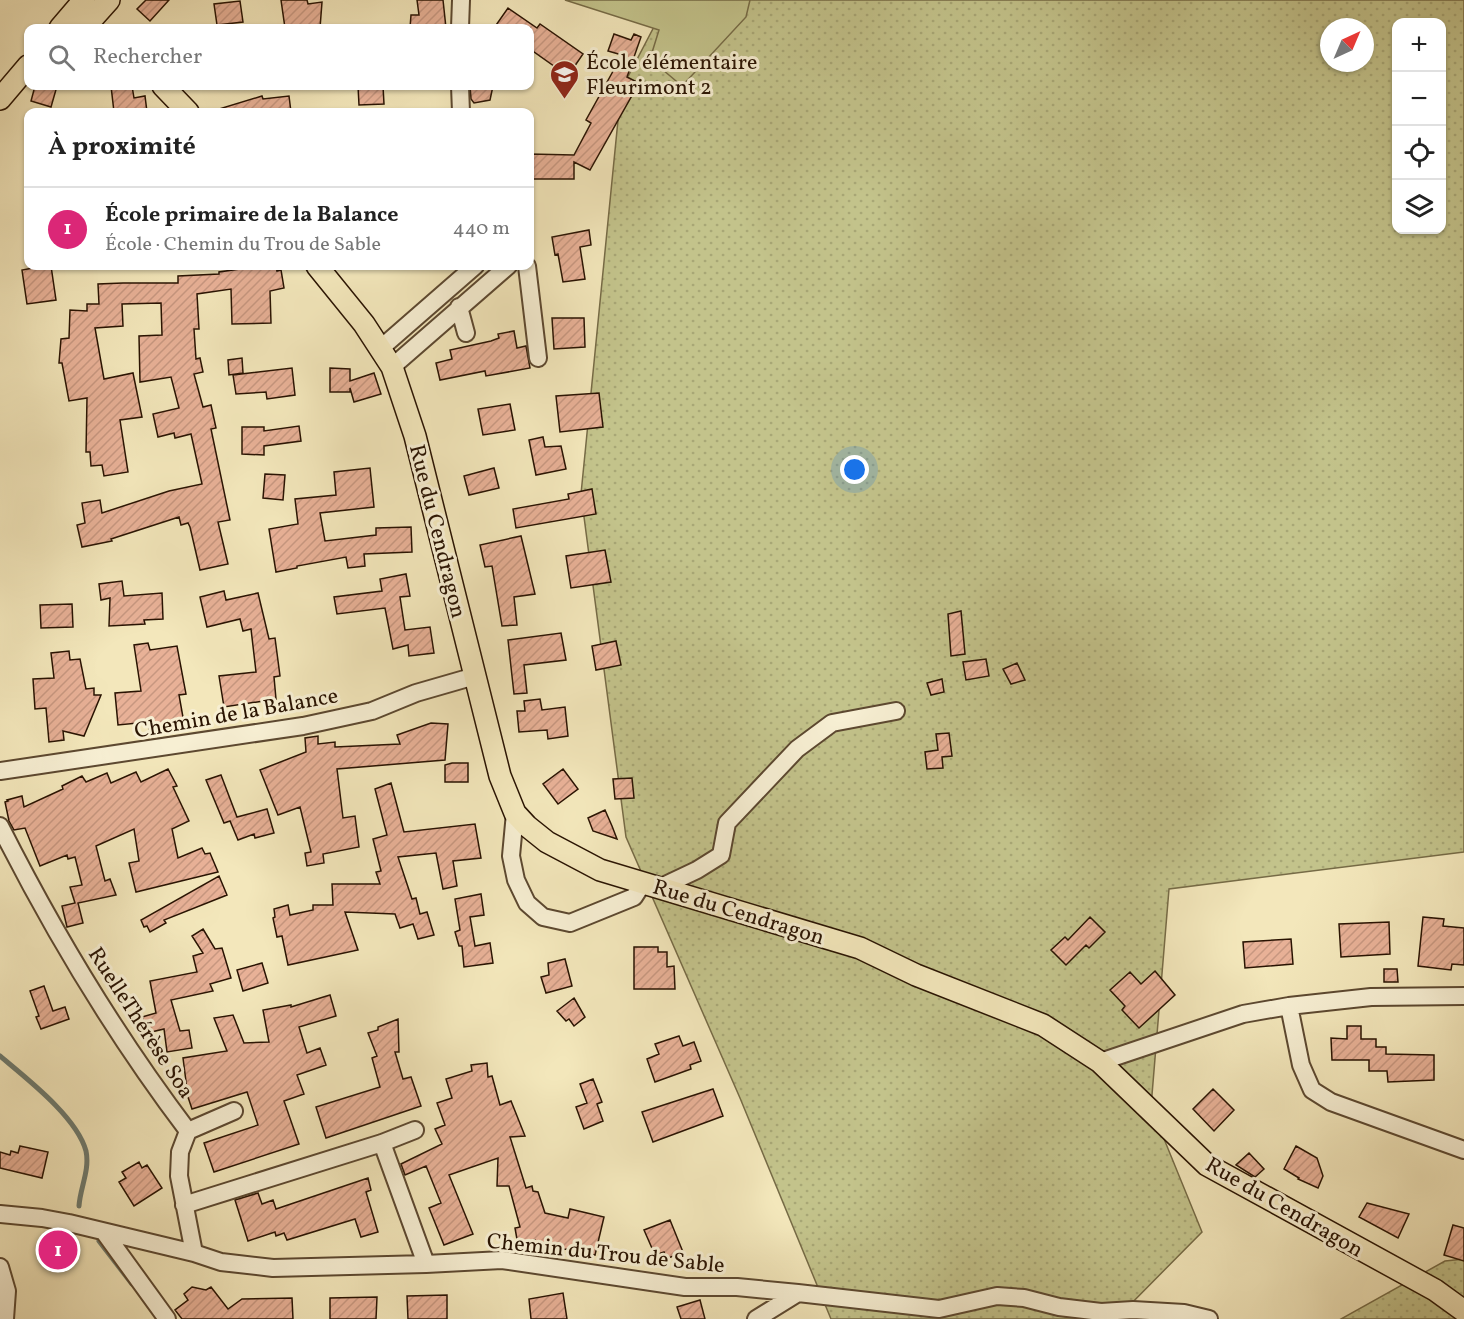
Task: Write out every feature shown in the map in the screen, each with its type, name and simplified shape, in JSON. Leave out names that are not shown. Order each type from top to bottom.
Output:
[{"type":"main road","points":[[69,24],[97,12]]},
{"type":"main road","points":[[0,99],[24,71]]},
{"type":"main road","points":[[0,109],[24,86]]},
{"type":"main road","points":[[167,90],[184,108]]},
{"type":"main road","name":"Rue du Cendragon","points":[[319,270],[381,348],[392,367],[415,436],[500,776],[515,813],[527,826],[547,842],[600,870],[860,948],[916,975],[1043,1025],[1100,1062],[1207,1165],[1435,1290],[1464,1311]]},
{"type":"street","points":[[460,24],[461,0]]},
{"type":"street","points":[[460,90],[461,108]]},
{"type":"street","points":[[381,348],[470,270]]},
{"type":"street","points":[[392,367],[503,270]]},
{"type":"street","points":[[527,270],[538,358]]},
{"type":"street","points":[[459,307],[466,333]]},
{"type":"street","name":"Chemin de la Balance","points":[[0,771],[303,726],[372,711],[416,693],[475,676]]},
{"type":"street","points":[[515,813],[510,856],[516,880],[527,903],[543,917],[570,923],[634,897],[651,885],[697,870],[721,855],[727,823],[797,749],[832,723],[896,711]]},
{"type":"street","name":"RuelleThérèse Soa","points":[[0,826],[25,875],[111,1021],[148,1078],[188,1131],[180,1152],[179,1176],[194,1253]]},
{"type":"street","points":[[1100,1062],[1242,1014],[1371,997],[1464,996]]},
{"type":"street","points":[[1289,1006],[1301,1065],[1312,1090],[1331,1102],[1464,1150]]},
{"type":"street","points":[[188,1131],[234,1111]]},
{"type":"street","points":[[184,1205],[382,1143],[415,1130]]},
{"type":"street","points":[[382,1143],[426,1264]]},
{"type":"street","name":"Chemin du Trou de Sable","points":[[0,1214],[42,1218],[194,1253],[221,1262],[273,1268],[502,1260],[685,1287],[737,1287],[939,1310],[996,1296],[1024,1298],[1059,1307],[1101,1312],[1133,1310],[1173,1312],[1209,1319]]},
{"type":"street","points":[[104,1232],[166,1319]]},
{"type":"street","points":[[0,1267],[7,1290],[5,1319]]},
{"type":"street","points":[[756,1319],[798,1293]]},
{"type":"green space","points":[[565,0],[750,0],[746,17],[682,86],[650,59],[659,30]]},
{"type":"green space","points":[[668,0],[1464,0],[1464,852],[1169,889],[1151,1107],[1202,1232],[1116,1319],[831,1319],[740,1098],[626,837],[581,494],[621,90]]},
{"type":"green space","points":[[1464,1259],[1464,1319],[1341,1319],[1445,1261]]},
{"type":"building","points":[[146,0],[169,0],[150,21],[137,9]]},
{"type":"building","points":[[281,0],[307,0],[308,4],[322,2],[320,24],[284,24]]},
{"type":"building","points":[[417,0],[443,0],[446,24],[410,24],[411,15],[419,15]]},
{"type":"building","points":[[240,1],[243,22],[217,24],[214,4]]},
{"type":"building","points":[[508,8],[531,24],[497,24]]},
{"type":"building","points":[[540,24],[583,54],[568,76],[534,52],[534,26],[537,28]]},
{"type":"building","points":[[614,34],[631,40],[634,34],[641,37],[627,77],[639,83],[590,170],[574,162],[574,179],[534,179],[534,154],[574,155],[591,123],[586,120],[622,55],[608,51]]},
{"type":"building","points":[[34,90],[56,90],[51,107],[31,101]]},
{"type":"building","points":[[111,90],[133,90],[134,98],[145,96],[146,108],[114,108]]},
{"type":"building","points":[[358,90],[383,90],[384,104],[359,105]]},
{"type":"building","points":[[470,90],[492,90],[490,100],[474,103]]},
{"type":"building","points":[[262,96],[263,99],[289,96],[290,108],[222,108]]},
{"type":"building","points":[[589,230],[591,245],[580,247],[585,279],[563,282],[552,237]]},
{"type":"building","points":[[22,270],[52,270],[56,300],[27,304]]},
{"type":"building","points":[[281,270],[284,288],[270,291],[271,323],[232,324],[231,289],[197,294],[199,329],[194,329],[196,359],[200,358],[203,372],[194,374],[203,407],[211,405],[216,428],[211,429],[230,520],[218,522],[228,564],[200,570],[190,527],[188,523],[181,525],[179,517],[111,539],[112,541],[82,547],[77,525],[85,523],[82,503],[100,500],[102,513],[169,491],[202,484],[191,434],[175,438],[174,433],[158,437],[153,414],[179,408],[171,377],[140,382],[139,336],[162,335],[161,303],[122,304],[123,326],[95,328],[104,379],[133,373],[142,417],[120,420],[128,472],[104,476],[102,465],[91,466],[90,452],[86,452],[87,398],[69,401],[62,363],[59,363],[61,339],[69,338],[70,310],[87,311],[87,304],[99,304],[98,284],[178,283],[178,276],[219,274],[219,272]]},
{"type":"building","points":[[552,318],[584,318],[585,347],[554,349]]},
{"type":"building","points":[[514,331],[517,348],[526,346],[530,368],[486,376],[485,371],[440,380],[436,363],[452,359],[450,350],[491,341],[499,338],[498,334]]},
{"type":"building","points":[[242,358],[243,373],[229,375],[228,360]]},
{"type":"building","points":[[292,368],[295,395],[267,399],[266,392],[236,394],[233,375]]},
{"type":"building","points":[[330,368],[350,369],[350,381],[374,373],[381,394],[354,402],[350,388],[350,392],[330,392]]},
{"type":"building","points":[[599,393],[603,427],[560,432],[556,396]]},
{"type":"building","points":[[510,404],[515,430],[483,435],[478,409]]},
{"type":"building","points":[[299,426],[301,441],[264,446],[264,455],[242,454],[242,427],[264,427],[264,431]]},
{"type":"building","points":[[543,437],[545,447],[561,446],[566,469],[536,475],[529,440]]},
{"type":"building","points":[[370,468],[374,507],[320,513],[325,541],[376,535],[376,528],[411,527],[412,552],[364,554],[365,566],[348,568],[346,557],[276,572],[269,529],[298,524],[295,499],[336,495],[334,472]]},
{"type":"building","points":[[494,468],[499,488],[469,495],[464,476]]},
{"type":"building","points":[[265,474],[285,475],[283,500],[263,498]]},
{"type":"building","points":[[592,489],[596,514],[516,528],[513,509],[569,499],[568,494]]},
{"type":"building","points":[[521,536],[535,594],[514,597],[517,625],[502,626],[492,566],[485,567],[480,545]]},
{"type":"building","points":[[605,550],[611,582],[571,588],[566,556]]},
{"type":"building","points":[[406,574],[410,596],[400,597],[405,630],[430,627],[434,653],[409,656],[408,645],[393,649],[385,608],[337,614],[334,597],[382,591],[380,579]]},
{"type":"building","points":[[122,581],[124,596],[162,593],[163,619],[144,620],[145,624],[109,626],[110,598],[101,600],[99,584]]},
{"type":"building","points":[[224,591],[226,600],[258,593],[269,639],[275,638],[280,676],[274,677],[276,699],[224,707],[219,676],[256,672],[251,629],[243,631],[240,619],[207,627],[200,597]]},
{"type":"building","points":[[72,604],[73,627],[41,628],[40,605]]},
{"type":"building","points":[[961,611],[965,654],[951,656],[948,614]]},
{"type":"building","points":[[561,633],[566,660],[524,665],[527,693],[514,694],[508,640]]},
{"type":"building","points":[[616,641],[621,665],[596,670],[592,646]]},
{"type":"building","points":[[148,643],[150,650],[177,646],[186,694],[179,695],[184,723],[149,729],[148,722],[118,725],[115,693],[141,691],[134,645]]},
{"type":"building","points":[[69,651],[70,660],[80,659],[86,689],[94,688],[94,695],[101,695],[84,736],[63,731],[64,740],[49,742],[46,708],[35,709],[33,679],[54,678],[51,653]]},
{"type":"building","points":[[986,659],[989,676],[966,680],[963,662]]},
{"type":"building","points":[[1017,663],[1025,680],[1011,684],[1003,669]]},
{"type":"building","points":[[942,679],[944,692],[931,695],[927,683]]},
{"type":"building","points":[[540,699],[542,710],[565,707],[568,736],[548,739],[547,730],[519,732],[517,711],[525,711],[524,701]]},
{"type":"building","points":[[431,723],[448,724],[445,760],[337,769],[343,818],[355,816],[359,847],[323,854],[324,863],[307,866],[305,853],[311,852],[300,807],[278,815],[260,770],[306,752],[305,738],[318,736],[318,744],[335,742],[335,747],[400,744],[397,735]]},
{"type":"building","points":[[949,733],[952,756],[942,757],[943,768],[927,769],[925,752],[938,750],[936,734]]},
{"type":"building","points":[[468,763],[468,782],[445,782],[445,765]]},
{"type":"building","points":[[168,769],[177,786],[173,787],[189,821],[172,829],[178,858],[202,848],[205,854],[210,853],[218,872],[136,892],[129,863],[139,861],[134,829],[96,846],[105,881],[110,879],[116,895],[78,903],[83,923],[67,927],[62,906],[75,903],[70,887],[82,885],[75,857],[68,859],[67,855],[40,866],[25,828],[14,830],[9,821],[5,802],[22,796],[24,807],[63,789],[62,786],[82,776],[86,782],[107,773],[111,783],[136,772],[141,782]]},
{"type":"building","points":[[563,769],[578,789],[558,804],[543,784]]},
{"type":"building","points":[[221,775],[237,817],[267,809],[274,833],[255,838],[254,834],[238,840],[230,821],[224,823],[206,780]]},
{"type":"building","points":[[632,778],[634,798],[615,799],[613,779]]},
{"type":"building","points":[[391,783],[404,832],[475,824],[481,858],[453,861],[457,886],[443,889],[436,853],[398,857],[412,899],[416,898],[420,914],[427,912],[434,935],[418,939],[413,924],[400,928],[395,914],[345,912],[358,950],[288,965],[282,936],[277,937],[273,918],[275,917],[274,909],[288,905],[290,915],[313,910],[313,905],[333,905],[332,884],[380,884],[376,872],[381,871],[373,839],[387,835],[375,789]]},
{"type":"building","points":[[605,810],[617,839],[593,831],[588,818]]},
{"type":"building","points":[[219,876],[227,895],[164,920],[166,923],[150,932],[147,926],[144,927],[141,920]]},
{"type":"building","points":[[481,894],[484,915],[470,917],[475,946],[490,943],[493,963],[464,967],[462,946],[459,946],[455,932],[460,930],[455,899]]},
{"type":"building","points":[[1090,917],[1105,932],[1089,948],[1086,945],[1066,965],[1051,950],[1065,937],[1068,940]]},
{"type":"building","points":[[1423,917],[1444,919],[1443,926],[1464,928],[1464,965],[1452,964],[1451,970],[1418,966]]},
{"type":"building","points":[[1389,922],[1390,954],[1341,957],[1339,924]]},
{"type":"building","points":[[203,929],[215,949],[222,948],[231,978],[210,984],[213,991],[171,1000],[180,1031],[189,1030],[192,1048],[167,1052],[164,1029],[147,1033],[142,1017],[156,1013],[150,981],[197,972],[193,956],[203,953],[192,936]]},
{"type":"building","points":[[1291,939],[1293,964],[1245,968],[1243,942]]},
{"type":"building","points":[[634,947],[658,947],[658,952],[667,952],[667,967],[674,966],[675,989],[634,989]]},
{"type":"building","points":[[565,959],[572,986],[546,993],[541,977],[549,975],[548,963]]},
{"type":"building","points":[[262,963],[268,983],[243,991],[237,970]]},
{"type":"building","points":[[1384,969],[1397,969],[1398,982],[1384,982]]},
{"type":"building","points":[[1155,971],[1175,995],[1139,1028],[1122,1010],[1125,1006],[1110,990],[1130,972],[1141,984]]},
{"type":"building","points":[[44,986],[53,1011],[65,1007],[69,1019],[41,1029],[30,991]]},
{"type":"building","points":[[330,995],[336,1016],[299,1027],[307,1053],[320,1048],[326,1065],[297,1075],[304,1094],[284,1101],[299,1144],[214,1172],[204,1143],[258,1125],[247,1092],[192,1109],[188,1097],[183,1058],[227,1051],[214,1018],[233,1015],[244,1043],[269,1042],[263,1010],[291,1005],[291,1007]]},
{"type":"building","points":[[574,998],[585,1017],[574,1026],[569,1019],[566,1021],[557,1011]]},
{"type":"building","points":[[398,1019],[399,1052],[395,1052],[403,1079],[411,1077],[421,1106],[326,1138],[316,1107],[380,1087],[372,1058],[377,1056],[368,1033]]},
{"type":"building","points":[[1347,1026],[1361,1026],[1361,1039],[1376,1039],[1376,1047],[1386,1047],[1386,1054],[1434,1055],[1434,1080],[1388,1082],[1387,1071],[1369,1071],[1369,1060],[1332,1060],[1331,1038],[1347,1039]]},
{"type":"building","points":[[679,1036],[683,1046],[694,1042],[701,1061],[690,1065],[691,1069],[655,1082],[647,1059],[659,1054],[655,1044]]},
{"type":"building","points":[[487,1063],[488,1077],[492,1076],[500,1105],[511,1101],[525,1136],[510,1137],[526,1188],[532,1186],[533,1191],[538,1192],[545,1213],[568,1218],[570,1209],[604,1217],[595,1255],[569,1249],[538,1251],[535,1240],[518,1245],[515,1228],[520,1227],[509,1186],[497,1186],[498,1158],[449,1175],[473,1234],[444,1245],[429,1208],[441,1203],[426,1166],[405,1175],[401,1164],[442,1144],[435,1129],[445,1125],[437,1103],[452,1098],[446,1079],[472,1071],[471,1065]]},
{"type":"building","points":[[593,1079],[602,1102],[597,1104],[603,1121],[584,1129],[576,1107],[587,1103],[580,1084]]},
{"type":"building","points":[[713,1089],[723,1116],[653,1142],[642,1112]]},
{"type":"building","points":[[1213,1089],[1234,1110],[1214,1131],[1193,1109]]},
{"type":"building","points":[[20,1146],[48,1152],[42,1178],[0,1168],[0,1152],[10,1155],[11,1151],[18,1153]]},
{"type":"building","points":[[1296,1146],[1317,1158],[1323,1176],[1318,1188],[1298,1179],[1284,1169]]},
{"type":"building","points":[[1249,1153],[1264,1169],[1255,1177],[1236,1165]]},
{"type":"building","points":[[139,1162],[142,1168],[147,1165],[162,1188],[134,1206],[119,1182],[126,1178],[122,1172]]},
{"type":"building","points":[[368,1178],[371,1190],[366,1192],[378,1232],[361,1237],[355,1219],[287,1240],[284,1233],[276,1236],[275,1232],[248,1241],[235,1200],[258,1193],[262,1204],[273,1200],[276,1209]]},
{"type":"building","points":[[1367,1203],[1409,1214],[1398,1238],[1359,1217]]},
{"type":"building","points":[[670,1220],[683,1252],[666,1259],[664,1252],[655,1255],[644,1230]]},
{"type":"building","points":[[1453,1225],[1464,1228],[1464,1261],[1444,1255]]},
{"type":"building","points":[[192,1287],[206,1290],[211,1287],[228,1309],[242,1299],[292,1298],[293,1319],[182,1319],[175,1310],[188,1300],[184,1294]]},
{"type":"building","points":[[563,1293],[567,1319],[531,1319],[529,1299]]},
{"type":"building","points":[[447,1295],[447,1319],[408,1319],[407,1296]]},
{"type":"building","points":[[377,1297],[376,1319],[330,1319],[330,1298]]},
{"type":"building","points":[[700,1300],[705,1319],[681,1319],[677,1307]]},
{"type":"waterway","points":[[0,1056],[62,1112],[81,1138],[86,1151],[87,1165],[79,1206]]},
{"type":"waterway","points":[[99,1241],[132,1284]]},
{"type":"place","name":"École élémentaire Fleurimont 2","points":[[565,100]]},
{"type":"place","name":"École primaire de la Balance","points":[[58,1250]]}]
